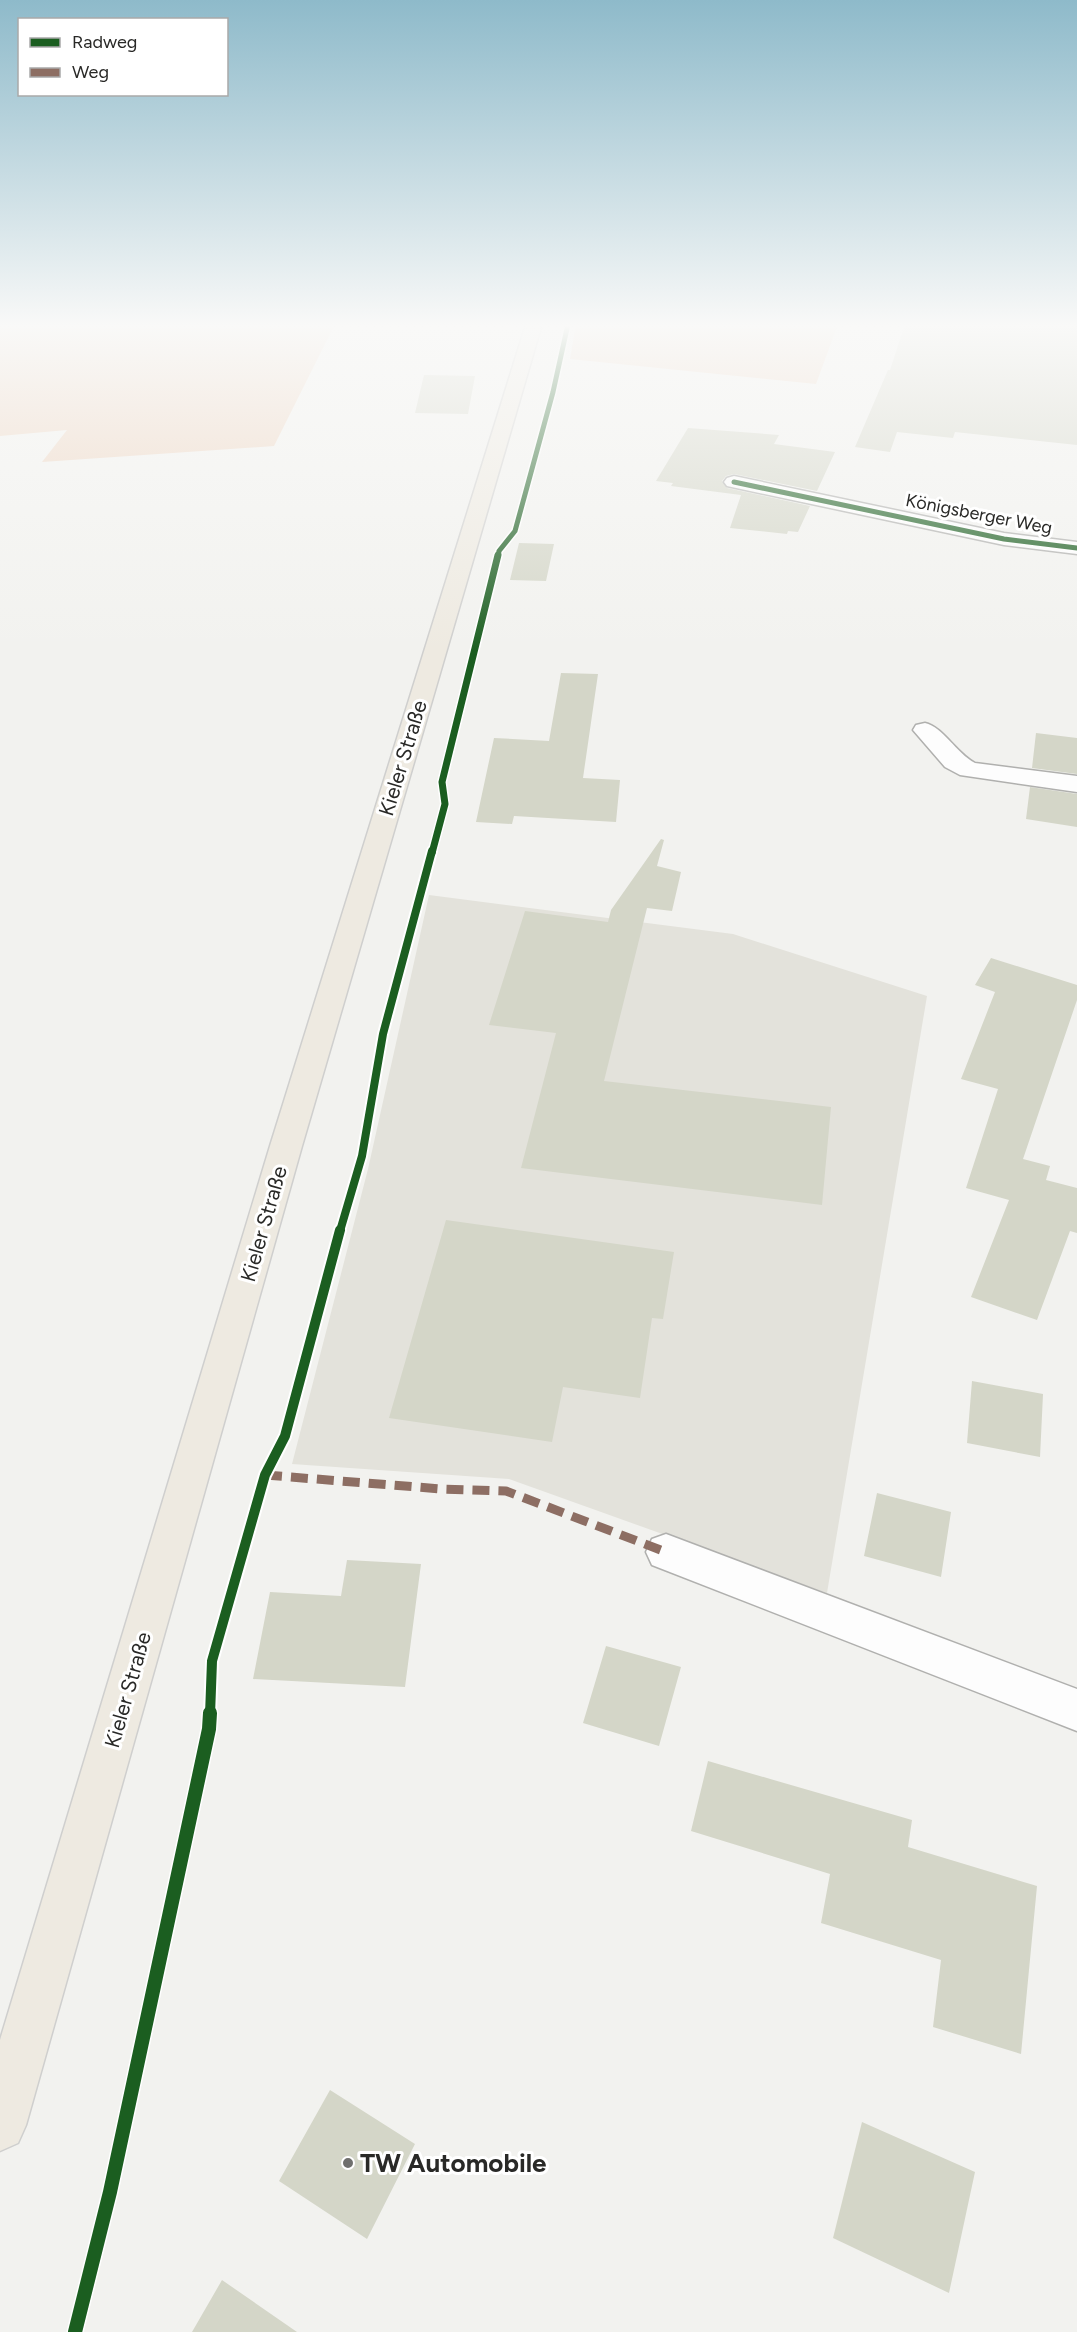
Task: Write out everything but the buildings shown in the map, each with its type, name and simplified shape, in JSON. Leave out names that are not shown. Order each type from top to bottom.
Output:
[{"type":"main road","name":"Kieler Straße","points":[[0,2125],[286,1146],[501,433]]},
{"type":"street","name":"Königsberger Weg","points":[[734,482],[1004,539],[1077,548]]},
{"type":"street","points":[[926,730],[954,762],[969,770],[1077,784]]},
{"type":"street","points":[[666,1552],[1077,1710]]},
{"type":"shaded area","points":[[0,433],[35,433],[0,436]]},
{"type":"shaded area","points":[[65,433],[281,433],[274,446],[42,462]]},
{"type":"shaded area","points":[[429,895],[733,934],[927,996],[827,1593],[509,1479],[292,1464],[368,1169]]},
{"type":"marked path","points":[[265,1475],[442,1489],[506,1491],[666,1552]]},
{"type":"cycle path","points":[[75,2332],[110,2192],[209,1729],[212,1661],[265,1475],[285,1436],[321,1296],[362,1156],[383,1034],[445,804],[442,782],[499,551],[515,531],[542,433]]},
{"type":"cycle path","points":[[734,482],[1004,539],[1077,548]]},
{"type":"place","name":"TW Automobile","points":[[348,2163]]}]
